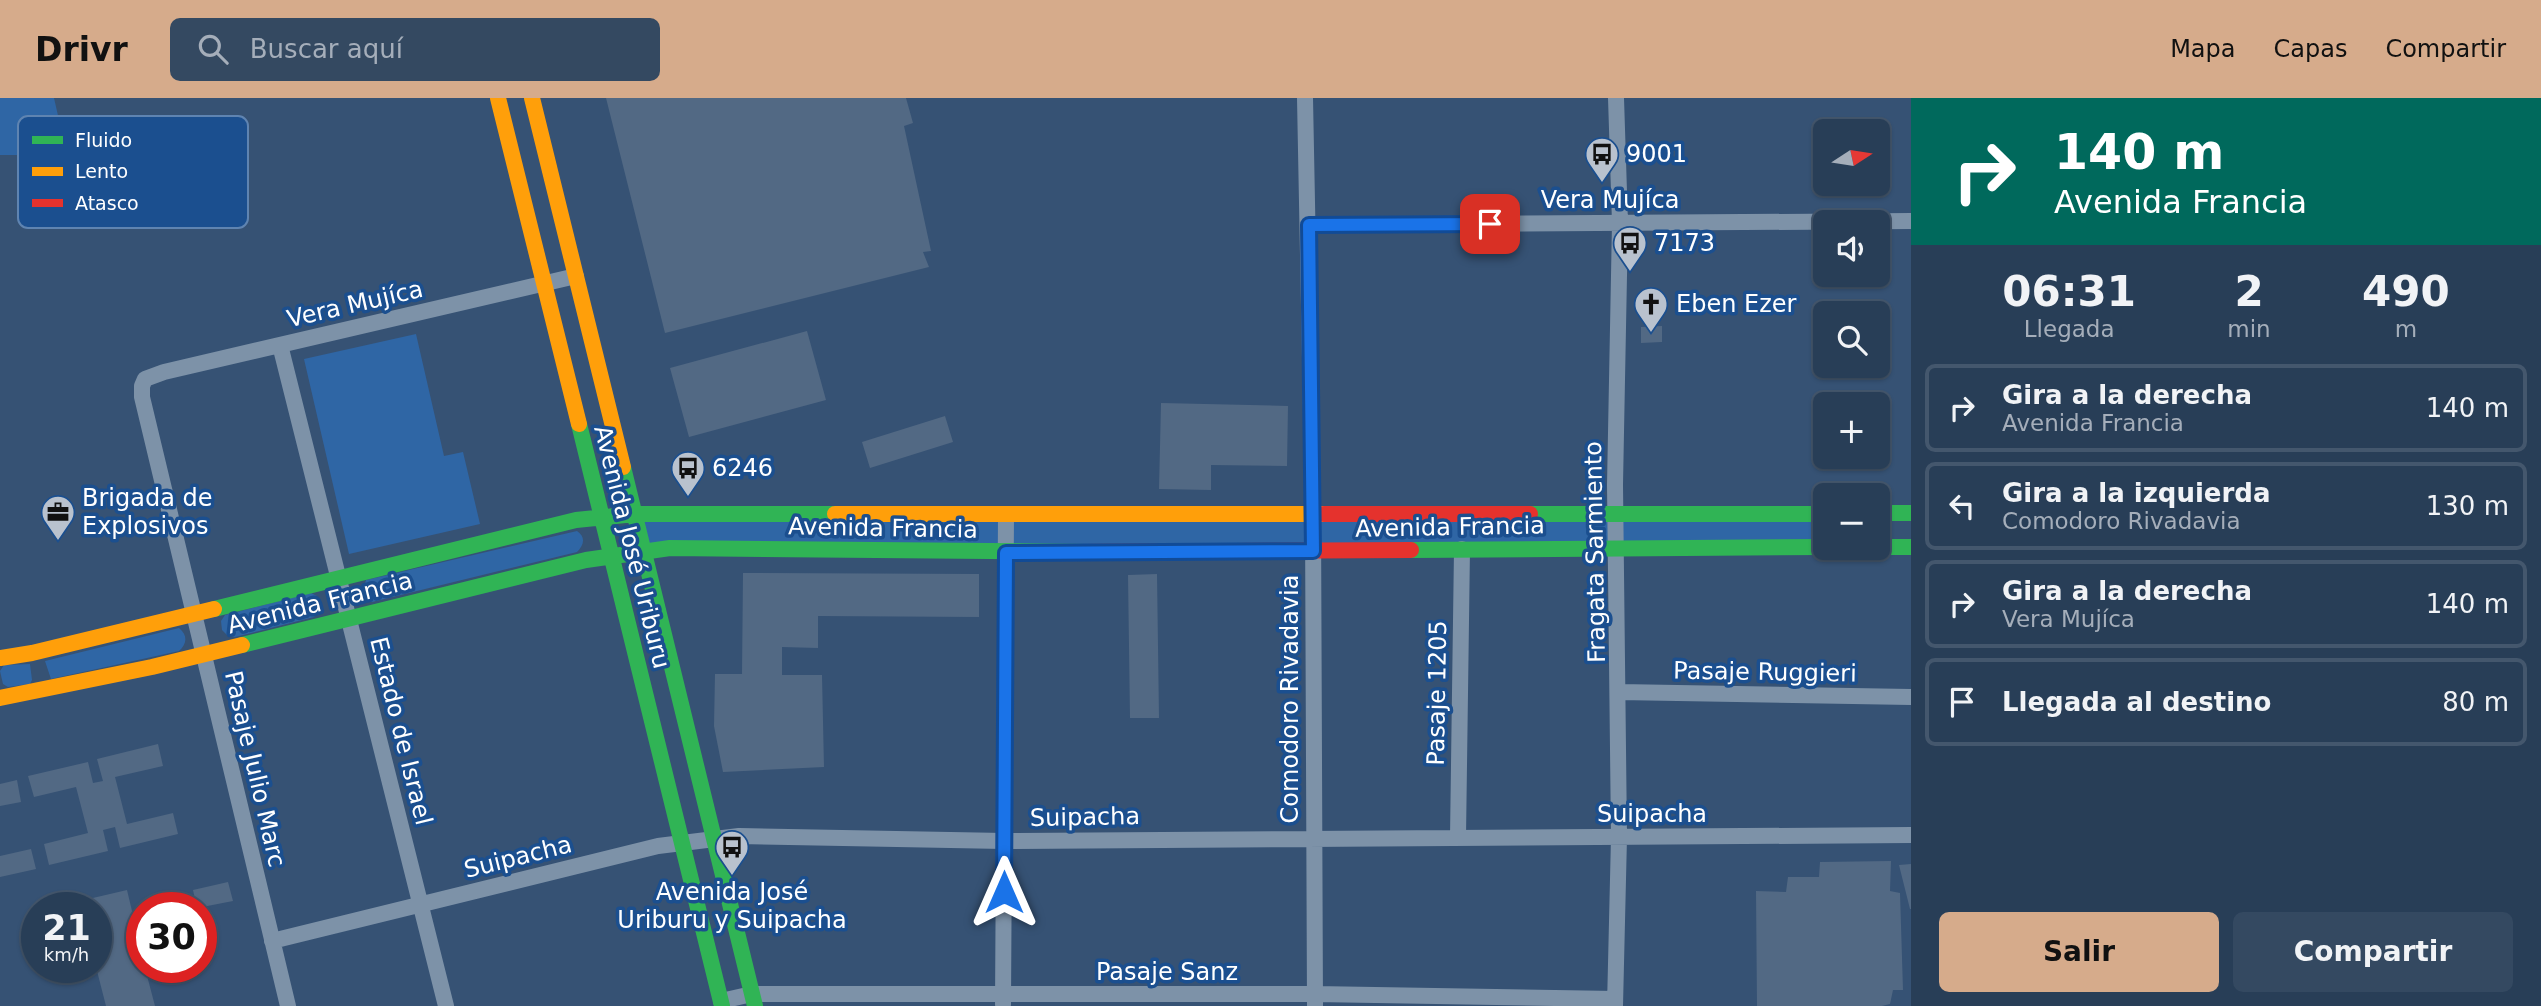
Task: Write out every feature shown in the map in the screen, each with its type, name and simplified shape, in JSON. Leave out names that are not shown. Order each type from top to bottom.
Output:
[{"type":"main road","name":"Avenida José Uriburu","points":[[498,98],[722,1004]]},
{"type":"main road","name":"Avenida José Uriburu","points":[[532,98],[754,1000]]},
{"type":"main road","points":[[1890,513],[1911,513]]},
{"type":"main road","name":"Avenida Francia","points":[[0,658],[194,615],[601,516],[1813,514]]},
{"type":"main road","name":"Avenida Francia","points":[[0,698],[204,655],[586,560],[670,548],[1006,553],[1813,547]]},
{"type":"main road","points":[[1890,547],[1911,547]]},
{"type":"street","name":"Comodoro Rivadavia","points":[[1305,98],[1313,515],[1315,1000]]},
{"type":"street","name":"Fragata Sarmiento","points":[[1615,1002],[1619,837],[1615,548],[1620,223],[1616,98]]},
{"type":"street","name":"Vera Mujíca","points":[[1309,225],[1911,221]]},
{"type":"street","name":"Vera Mujíca","points":[[145,379],[154,374],[576,276]]},
{"type":"street","name":"Estado de Israel","points":[[280,345],[446,1006]]},
{"type":"street","name":"Pasaje Julio Marc","points":[[145,379],[142,397],[288,1006]]},
{"type":"street","points":[[1003,1001],[1006,515]]},
{"type":"street","name":"Pasaje 1205","points":[[1458,837],[1462,549]]},
{"type":"street","name":"Pasaje Ruggieri","points":[[1619,692],[1911,697]]},
{"type":"street","name":"Suipacha","points":[[272,941],[658,846],[739,836],[1004,841],[1911,835]]},
{"type":"street","name":"Pasaje Sanz","points":[[722,1004],[754,1000],[1615,1002]]},
{"type":"shaded area","points":[[0,98],[54,98],[58,116],[18,116],[18,155],[0,155]]},
{"type":"shaded area","points":[[416,334],[444,456],[463,452],[480,524],[349,554],[304,359]]},
{"type":"shaded area","points":[[635,514],[1813,514],[1813,547],[644,551]]},
{"type":"shaded area","points":[[577,531],[583,541],[577,552],[372,602],[365,599],[362,593],[366,580]]},
{"type":"shaded area","points":[[311,593],[317,596],[320,610],[314,617],[235,637],[228,636],[222,630],[221,621],[225,615]]},
{"type":"shaded area","points":[[179,628],[185,640],[179,651],[51,679],[45,661]]},
{"type":"shaded area","points":[[30,664],[30,684],[8,687],[3,684],[0,671],[4,665]]},
{"type":"building","points":[[606,98],[906,98],[913,123],[904,126],[931,251],[923,252],[929,267],[665,333]]},
{"type":"building","name":"Eben Ezer","points":[[1662,326],[1662,342],[1641,343],[1641,327]]},
{"type":"building","points":[[807,331],[826,400],[689,437],[670,368]]},
{"type":"building","points":[[1161,403],[1288,406],[1287,466],[1211,465],[1211,490],[1159,489]]},
{"type":"building","points":[[945,416],[953,442],[870,468],[862,442]]},
{"type":"building","points":[[743,573],[979,574],[979,617],[818,616],[818,648],[782,647],[782,675],[822,675],[824,767],[723,772],[714,726],[715,674],[742,674]]},
{"type":"building","points":[[1157,574],[1159,718],[1130,718],[1128,575]]},
{"type":"building","points":[[158,744],[163,766],[115,777],[127,824],[173,813],[178,834],[120,848],[115,827],[103,830],[108,851],[49,865],[44,844],[88,833],[76,787],[34,797],[28,776],[88,762],[93,783],[103,781],[97,759]]},
{"type":"building","points":[[17,780],[21,802],[0,806],[0,784]]},
{"type":"building","points":[[31,849],[36,869],[0,877],[0,856]]},
{"type":"building","points":[[1891,861],[1890,891],[1900,893],[1903,990],[1893,990],[1890,1004],[1882,1006],[1757,1006],[1756,891],[1786,892],[1788,877],[1819,877],[1820,862]]},
{"type":"building","points":[[1911,864],[1911,909],[1910,909],[1899,865]]},
{"type":"building","points":[[228,882],[233,901],[217,904],[217,892],[193,890]]},
{"type":"building","points":[[127,892],[126,983],[149,983],[155,1006],[106,1006],[100,983],[112,983],[112,894]]},
{"type":"traffic: fast","points":[[579,424],[722,1006]]},
{"type":"traffic: fast","points":[[623,467],[755,1006]]},
{"type":"traffic: fast","points":[[1890,513],[1911,513]]},
{"type":"traffic: fast","points":[[214,609],[576,520],[635,514],[835,514]]},
{"type":"traffic: fast","points":[[1530,514],[1813,514]]},
{"type":"traffic: fast","points":[[1411,550],[1813,547]]},
{"type":"traffic: fast","points":[[1890,547],[1911,547]]},
{"type":"traffic: fast","points":[[242,645],[586,560],[670,548],[1085,552]]},
{"type":"traffic: slow","points":[[498,98],[579,424]]},
{"type":"traffic: slow","points":[[532,98],[623,467]]},
{"type":"traffic: slow","points":[[835,514],[1324,514]]},
{"type":"traffic: slow","points":[[0,658],[32,653],[214,609]]},
{"type":"traffic: slow","points":[[0,698],[152,667],[242,645]]},
{"type":"traffic: jam","points":[[1324,514],[1530,514]]},
{"type":"traffic: jam","points":[[1085,552],[1411,550]]},
{"type":"place","name":"9001","points":[[1602,184]]},
{"type":"place","name":"7173","points":[[1630,273]]},
{"type":"place","name":"Eben Ezer","points":[[1651,334]]},
{"type":"place","name":"6246","points":[[688,498]]},
{"type":"place","name":"Brigada de Explosivos","points":[[58,542]]},
{"type":"place","name":"Avenida José Uriburu y Suipacha","points":[[732,877]]},
{"type":"route","points":[[1004,892],[1006,553],[1313,551],[1309,225],[1490,224]]}]
